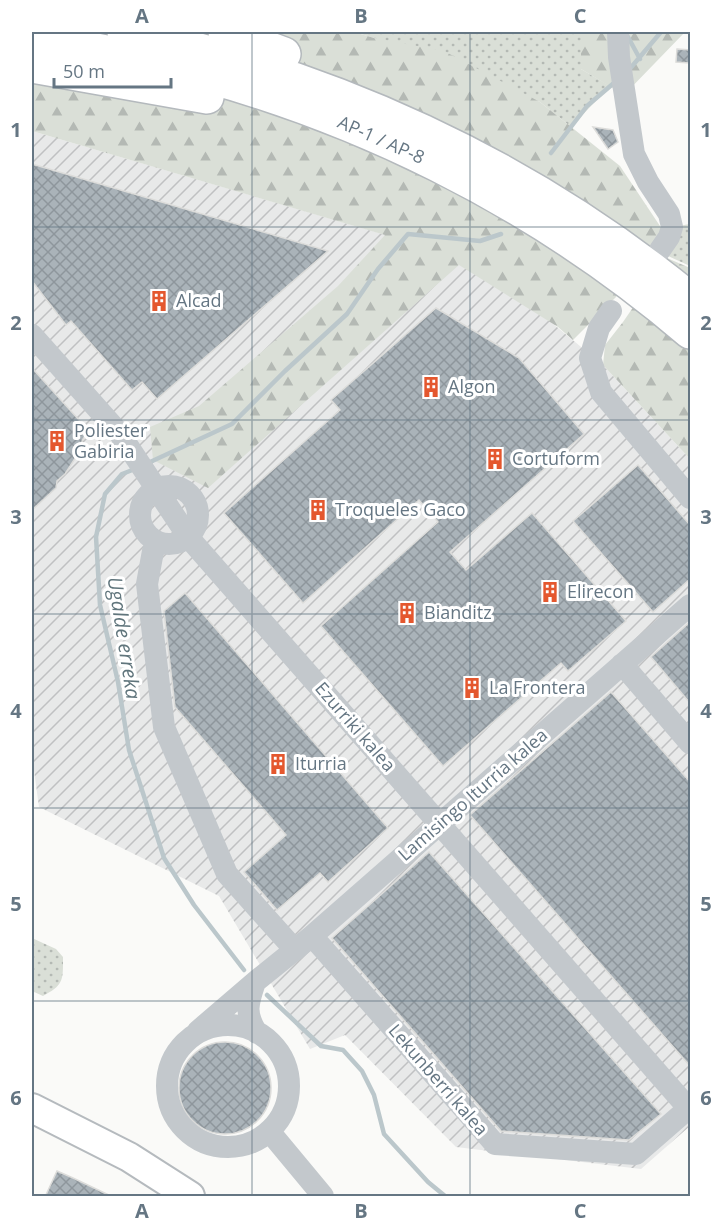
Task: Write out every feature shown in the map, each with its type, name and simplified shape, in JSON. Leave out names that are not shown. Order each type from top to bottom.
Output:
[{"type":"highway","name":"AP-1 / AP-8","points":[[124,32],[211,52],[297,78],[380,110],[425,131],[559,204],[647,265],[690,299]]},
{"type":"highway","points":[[225,32],[346,79],[406,107],[425,131]]},
{"type":"highway","name":"AP-1 / AP-8","points":[[32,38],[151,62],[252,90],[370,133],[454,172],[544,225],[631,284],[690,332]]},
{"type":"highway","points":[[32,66],[172,90],[248,106],[357,142],[428,171],[454,172]]},
{"type":"main road","points":[[32,1108],[129,1157],[190,1197]]},
{"type":"main road","points":[[32,1120],[125,1165],[176,1197]]},
{"type":"street","points":[[618,32],[624,95],[634,153],[648,182],[681,232],[669,237],[660,250]]},
{"type":"street","points":[[611,311],[599,328],[590,358],[601,392],[690,498]]},
{"type":"street","name":"Ezurriki kalea","points":[[32,335],[120,434],[189,538],[690,1108]]},
{"type":"street","points":[[157,488],[146,496],[142,503],[140,516],[142,526],[150,538],[159,543],[175,544],[189,538]]},
{"type":"street","name":"Lekunberri kalea","points":[[159,543],[153,551],[147,584],[164,727],[226,874],[303,943],[495,1144],[636,1154],[690,1108]]},
{"type":"street","name":"Lamisingo Iturria kalea","points":[[198,1031],[441,824],[690,605]]},
{"type":"street","points":[[622,664],[690,743]]},
{"type":"street","points":[[255,982],[248,1015],[257,1033]]},
{"type":"street","points":[[233,1025],[257,1033],[272,1043],[282,1056],[289,1077],[289,1098],[275,1127],[258,1141],[231,1148],[209,1145],[186,1132],[173,1115],[168,1103],[166,1082],[171,1060],[189,1038],[198,1031],[233,1025]]},
{"type":"street","points":[[269,1131],[323,1197]]},
{"type":"shaded area","points":[[32,131],[478,262],[603,365],[690,459],[690,1126],[641,1169],[456,1147],[345,1035],[310,1049],[219,896],[39,807],[32,756]]},
{"type":"green space","points":[[32,32],[354,32],[444,51],[540,102],[620,166],[662,229],[616,297],[573,340],[558,327],[459,265],[208,488],[153,460],[150,427],[199,406],[338,286],[385,235],[32,131]]},
{"type":"green space","points":[[354,32],[581,32],[581,69],[610,86],[571,127],[540,102]]},
{"type":"green space","points":[[581,32],[685,32],[624,95],[581,69]]},
{"type":"green space","points":[[690,224],[690,266],[668,256],[672,227]]},
{"type":"green space","points":[[667,258],[690,268],[690,459],[603,365],[605,345]]},
{"type":"green space","points":[[32,938],[56,949],[63,957],[63,971],[59,985],[43,996],[32,991]]},
{"type":"building","points":[[677,49],[690,50],[690,63],[676,62]]},
{"type":"building","points":[[593,127],[613,130],[618,142],[608,149]]},
{"type":"building","name":"Alcad","points":[[32,164],[328,251],[157,399],[142,382],[132,390],[71,321],[66,325],[32,281]]},
{"type":"building","points":[[436,308],[519,358],[584,434],[450,552],[466,570],[532,513],[626,621],[568,671],[561,663],[443,766],[321,626],[438,522],[419,500],[303,603],[224,513],[340,410],[331,400]]},
{"type":"building","name":"Poliester Gabiria","points":[[32,368],[89,431],[76,457],[65,474],[57,481],[56,488],[32,510]]},
{"type":"building","points":[[638,465],[690,525],[690,579],[653,612],[573,521]]},
{"type":"building","name":"Iturria","points":[[185,593],[388,828],[328,882],[320,873],[277,910],[244,872],[286,835],[175,707],[164,611]]},
{"type":"building","points":[[690,622],[690,703],[651,657]]},
{"type":"building","points":[[611,692],[690,782],[690,1066],[470,815]]},
{"type":"building","points":[[429,852],[661,1114],[629,1140],[501,1131],[332,938]]},
{"type":"building","points":[[216,1042],[234,1042],[251,1049],[264,1062],[271,1079],[271,1097],[264,1114],[251,1127],[234,1134],[216,1134],[199,1127],[186,1114],[179,1097],[179,1079],[186,1062],[199,1049]]},
{"type":"building","points":[[57,1171],[73,1178],[113,1197],[45,1197]]},
{"type":"waterway","name":"Ugalde erreka","points":[[628,71],[661,32]]},
{"type":"waterway","points":[[628,37],[640,59]]},
{"type":"waterway","name":"Ugalde erreka","points":[[551,153],[587,106],[615,82]]},
{"type":"waterway","name":"Ugalde erreka","points":[[148,463],[232,424],[347,314],[378,269],[408,234],[480,241],[501,234]]},
{"type":"waterway","name":"Ugalde erreka","points":[[135,469],[122,474],[105,494],[96,537],[100,605],[118,682],[129,750],[164,858],[194,905],[244,970]]},
{"type":"waterway","name":"Ugalde erreka","points":[[267,995],[321,1046],[343,1050],[362,1071],[374,1095],[384,1134],[428,1182],[445,1196]]},
{"type":"place","name":"Alcad","points":[[159,301]]},
{"type":"place","name":"Algon","points":[[431,387]]},
{"type":"place","name":"Poliester Gabiria","points":[[57,441]]},
{"type":"place","name":"Cortuform","points":[[495,459]]},
{"type":"place","name":"Troqueles Gaco","points":[[318,510]]},
{"type":"place","name":"Elirecon","points":[[550,592]]},
{"type":"place","name":"Bianditz","points":[[407,613]]},
{"type":"place","name":"La Frontera","points":[[472,688]]},
{"type":"place","name":"Iturria","points":[[278,764]]}]
